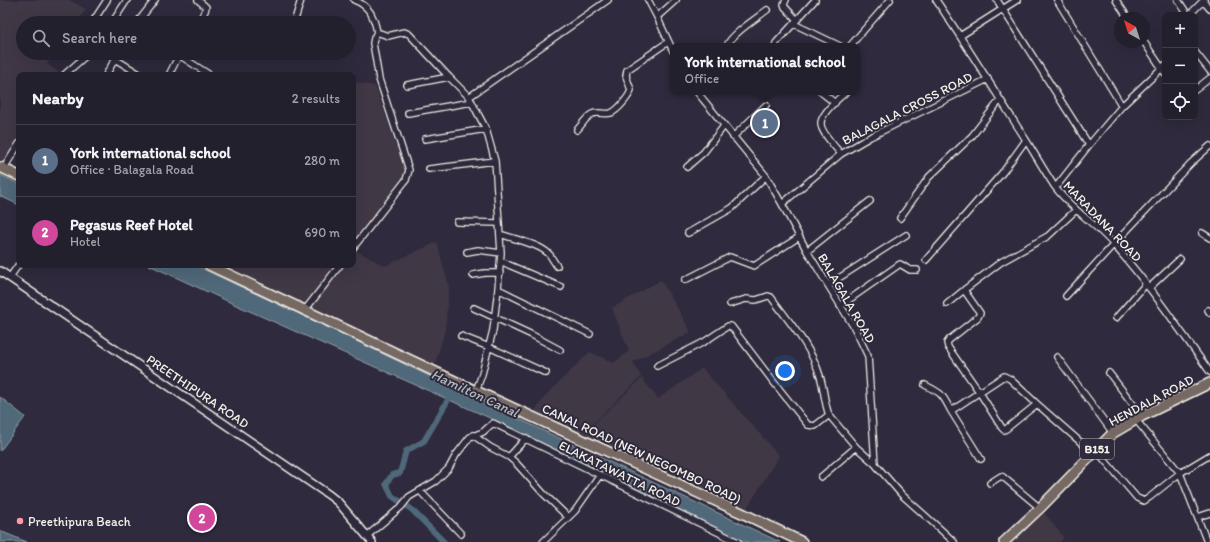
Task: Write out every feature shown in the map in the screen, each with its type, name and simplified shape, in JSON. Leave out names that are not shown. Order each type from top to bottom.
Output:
[{"type":"main road","points":[[2,168],[16,175]]},
{"type":"main road","name":"CANAL ROAD (NEW NEGOMBO ROAD)","points":[[215,268],[802,542]]},
{"type":"main road","name":"HENDALA ROAD","points":[[1004,542],[1114,433],[1139,418],[1210,383]]},
{"type":"street","points":[[97,16],[107,0]]},
{"type":"street","points":[[117,16],[127,0]]},
{"type":"street","points":[[142,16],[155,0]]},
{"type":"street","points":[[198,0],[206,7],[206,11],[203,16]]},
{"type":"street","points":[[296,16],[301,0]]},
{"type":"street","points":[[354,0],[370,10],[375,20],[377,32],[373,43],[379,79],[409,170],[406,180],[356,244]]},
{"type":"street","points":[[408,113],[470,99],[608,0]]},
{"type":"street","points":[[648,0],[670,46]]},
{"type":"street","points":[[657,17],[676,0]]},
{"type":"street","points":[[786,0],[784,4],[785,7],[796,22],[834,43]]},
{"type":"street","points":[[776,43],[815,0]]},
{"type":"street","points":[[853,43],[890,0]]},
{"type":"street","name":"MARADANA ROAD","points":[[936,0],[988,79],[1056,188],[1076,210],[1114,244],[1148,286],[1210,372]]},
{"type":"street","points":[[997,0],[1089,145]]},
{"type":"street","points":[[960,36],[1016,0]]},
{"type":"street","points":[[1057,0],[1122,106]]},
{"type":"street","points":[[1116,0],[1124,12]]},
{"type":"street","points":[[1178,0],[1186,12]]},
{"type":"street","points":[[1191,12],[1204,0],[1210,9]]},
{"type":"street","points":[[728,43],[733,36],[767,10]]},
{"type":"street","points":[[377,32],[388,36],[404,32],[409,34],[470,99],[486,129],[494,161],[500,223],[501,261],[493,330],[482,374],[476,391]]},
{"type":"street","points":[[577,130],[587,118],[593,114],[611,113],[622,104],[629,96],[631,90],[626,76],[627,70],[668,42]]},
{"type":"street","points":[[1148,48],[1162,66]]},
{"type":"street","points":[[1198,56],[1210,71]]},
{"type":"street","points":[[67,72],[81,60]]},
{"type":"street","points":[[108,72],[115,60]]},
{"type":"street","points":[[122,60],[137,72]]},
{"type":"street","points":[[170,72],[176,60]]},
{"type":"street","points":[[188,60],[206,72]]},
{"type":"street","points":[[1056,188],[1089,145],[1122,106],[1162,71]]},
{"type":"street","points":[[407,85],[449,77]]},
{"type":"street","points":[[1198,88],[1210,78]]},
{"type":"street","name":"BALAGALA CROSS ROAD","points":[[782,204],[841,154],[870,137],[988,79]]},
{"type":"street","name":"BALAGALA ROAD","points":[[699,95],[766,176],[807,251],[855,330],[868,356],[875,464]]},
{"type":"street","points":[[825,95],[835,103]]},
{"type":"street","points":[[841,154],[820,124],[822,117],[843,95]]},
{"type":"street","points":[[900,218],[929,177],[972,136],[1000,100]]},
{"type":"street","points":[[734,137],[766,105]]},
{"type":"street","points":[[687,167],[704,152],[724,126]]},
{"type":"street","points":[[424,139],[486,129]]},
{"type":"street","points":[[926,260],[1003,172],[1026,140]]},
{"type":"street","points":[[1066,296],[1191,163],[1210,146]]},
{"type":"street","points":[[2,168],[16,148]]},
{"type":"street","points":[[429,169],[494,161]]},
{"type":"street","points":[[688,233],[732,208],[766,176]]},
{"type":"street","points":[[807,251],[870,201]]},
{"type":"street","points":[[947,304],[1001,262],[1048,236],[1076,210]]},
{"type":"street","points":[[457,222],[500,223]]},
{"type":"street","points":[[1202,233],[1210,238]]},
{"type":"street","points":[[500,234],[527,242],[549,255],[557,266]]},
{"type":"street","points":[[828,285],[906,235]]},
{"type":"street","points":[[684,280],[730,257],[754,266],[799,237]]},
{"type":"street","points":[[467,252],[478,250],[501,253]]},
{"type":"street","points":[[1116,318],[1148,286],[1180,258]]},
{"type":"street","points":[[501,261],[562,287]]},
{"type":"street","points":[[840,306],[900,264],[910,270],[917,270]]},
{"type":"street","points":[[10,277],[16,268]]},
{"type":"street","points":[[305,310],[338,268]]},
{"type":"street","name":"PREETHIPURA ROAD","points":[[0,271],[329,495],[338,502],[370,540]]},
{"type":"street","points":[[473,275],[500,273]]},
{"type":"street","points":[[498,289],[590,334]]},
{"type":"street","points":[[964,290],[980,313],[978,317],[949,340],[947,343],[948,347],[1004,430],[1006,430],[1037,404]]},
{"type":"street","points":[[730,304],[746,299],[756,300],[768,296],[771,297],[809,350],[820,376],[829,415],[856,447],[875,464],[902,495],[954,542]]},
{"type":"street","points":[[474,308],[560,350]]},
{"type":"street","points":[[657,366],[704,342],[728,326],[731,326],[808,425],[815,426],[829,415]]},
{"type":"street","points":[[461,336],[546,373]]},
{"type":"street","points":[[1057,357],[1114,433]]},
{"type":"street","points":[[1109,373],[1139,418],[1180,473],[1207,542]]},
{"type":"street","points":[[951,411],[1004,376],[1010,379],[1037,404],[1095,452],[1137,498],[1144,501],[1180,473],[1210,455]]},
{"type":"street","points":[[925,385],[943,395],[951,411],[981,459]]},
{"type":"street","name":"ELAKATAWATTA ROAD","points":[[473,435],[483,432],[493,423],[738,542]]},
{"type":"street","points":[[370,540],[409,497],[436,481],[449,468],[467,440],[473,435],[490,447],[509,457],[516,463],[543,493],[568,517]]},
{"type":"street","points":[[509,457],[526,438]]},
{"type":"street","points":[[821,477],[856,447]]},
{"type":"street","points":[[543,542],[575,511],[600,476]]},
{"type":"street","points":[[990,483],[1001,476],[1040,508]]},
{"type":"street","points":[[420,491],[461,534]]},
{"type":"street","points":[[1198,517],[1210,512]]},
{"type":"shaded area","points":[[0,0],[69,0],[86,9],[81,16],[16,16],[16,60],[50,60],[47,64],[58,72],[16,72],[16,144],[4,163],[0,161]]},
{"type":"shaded area","points":[[356,83],[375,86],[406,173],[356,240]]},
{"type":"shaded area","points":[[437,242],[449,287],[445,330],[434,368],[222,268],[356,268],[356,251],[385,266]]},
{"type":"shaded area","points":[[661,280],[691,332],[633,362],[641,377],[579,437],[532,415],[546,395],[590,352],[614,363],[629,351],[612,308]]},
{"type":"shaded area","points":[[702,368],[779,456],[744,513],[580,437],[642,378],[658,399]]},
{"type":"shaded area","points":[[1043,511],[1064,538],[1060,542],[1010,542]]},
{"type":"water","points":[[0,175],[16,183],[16,204],[0,196]]},
{"type":"water","points":[[156,268],[200,268],[780,542],[745,542],[492,419]]},
{"type":"water","points":[[0,397],[25,417],[0,451]]},
{"type":"water","points":[[0,531],[27,542],[0,542]]},
{"type":"waterway","name":"Hamilton Canal","points":[[444,542],[411,509],[392,496],[386,484],[392,475],[400,473],[406,451],[424,441],[452,393]]},
{"type":"place","name":"York international school","points":[[765,123]]},
{"type":"place","name":"Pegasus Reef Hotel","points":[[202,518]]},
{"type":"place","name":"Preethipura Beach","points":[[20,521]]}]
